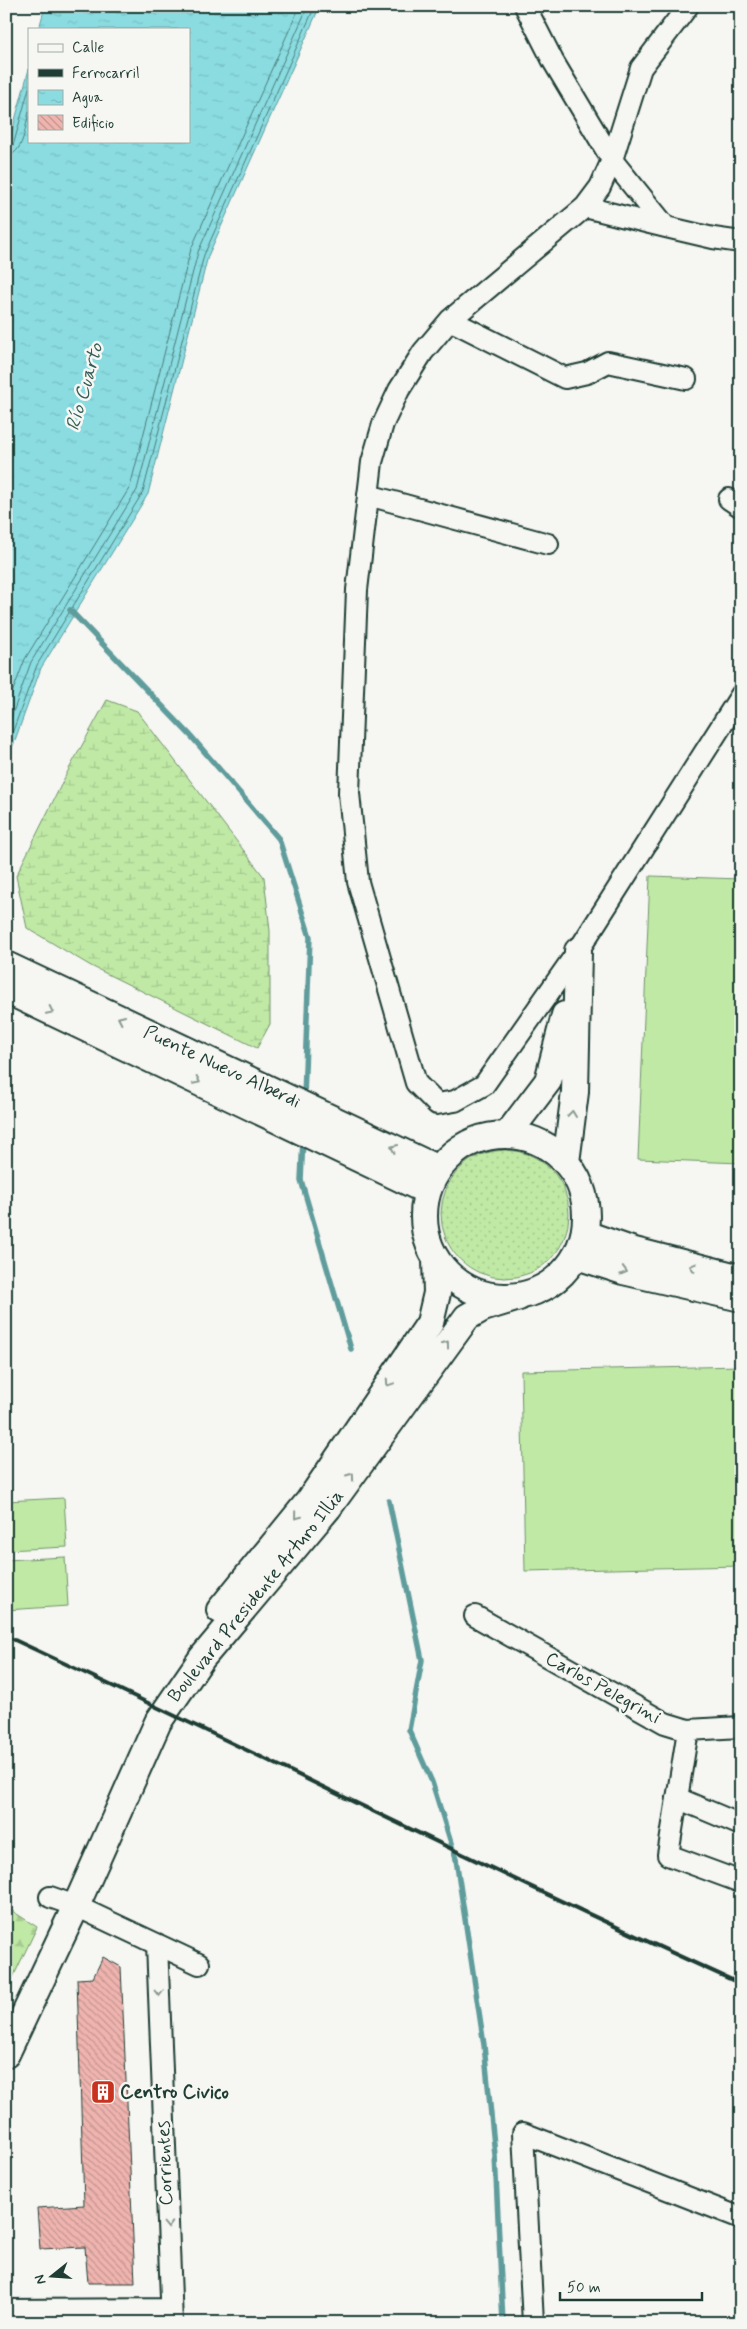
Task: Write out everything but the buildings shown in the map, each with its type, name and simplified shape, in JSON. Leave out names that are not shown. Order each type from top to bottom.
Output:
[{"type":"main road","points":[[507,1135],[548,1081],[559,1044],[578,951]]},
{"type":"main road","points":[[566,1162],[575,1092],[578,951]]},
{"type":"main road","name":"Puente Nuevo Alberdi","points":[[6,965],[432,1180]]},
{"type":"main road","name":"Puente Nuevo Alberdi","points":[[6,990],[432,1180]]},
{"type":"main road","points":[[507,1135],[529,1138],[549,1148],[566,1162],[577,1179],[584,1197],[587,1217],[581,1245],[563,1274],[543,1289],[519,1297],[487,1296],[458,1283],[436,1260],[426,1237],[424,1212],[432,1180],[456,1151],[480,1138],[507,1135]]},
{"type":"main road","points":[[581,1245],[631,1250],[741,1278]]},
{"type":"main road","points":[[581,1245],[624,1271],[741,1298]]},
{"type":"main road","name":"Boulevard Presidente Arturo Illia","points":[[6,2022],[146,1716],[183,1656],[309,1501],[430,1323],[437,1293],[436,1260]]},
{"type":"main road","name":"Boulevard Presidente Arturo Illia","points":[[6,2054],[63,1901],[158,1722],[179,1688],[328,1508],[467,1317],[484,1308],[519,1297]]},
{"type":"street","points":[[525,6],[552,61],[612,160],[666,227]]},
{"type":"street","points":[[688,6],[641,68],[612,160],[600,187],[585,207],[450,320],[423,352],[399,390],[383,424],[372,462],[357,590],[349,793],[358,882],[416,1083],[437,1104],[455,1101],[484,1085],[578,951],[741,695]]},
{"type":"street","points":[[585,207],[712,238],[741,242]]},
{"type":"street","points":[[450,320],[565,378],[587,372],[608,362],[686,379]]},
{"type":"street","points":[[368,495],[548,544]]},
{"type":"street","name":"Carlos Pelegrini","points":[[475,1616],[665,1723],[688,1730],[741,1727]]},
{"type":"street","points":[[688,1730],[668,1855],[741,1882]]},
{"type":"street","points":[[677,1798],[741,1825]]},
{"type":"street","points":[[63,1901],[199,1964]]},
{"type":"street","name":"Corrientes","points":[[157,1944],[172,2316]]},
{"type":"street","points":[[533,2323],[523,2133],[741,2218]]},
{"type":"street","points":[[6,2310],[172,2316]]},
{"type":"green space","points":[[107,700],[137,711],[264,877],[270,931],[270,1024],[257,1048],[91,966],[27,928],[16,876],[69,769]]},
{"type":"green space","points":[[650,876],[741,879],[741,1163],[638,1159]]},
{"type":"green space","points":[[505,1150],[518,1151],[530,1155],[550,1169],[564,1189],[568,1201],[568,1227],[564,1239],[550,1259],[530,1273],[518,1277],[505,1278],[492,1277],[480,1273],[460,1259],[446,1239],[442,1227],[441,1214],[442,1201],[446,1189],[460,1169],[480,1155],[492,1151]]},
{"type":"green space","points":[[741,1366],[741,1566],[525,1571],[521,1371]]},
{"type":"green space","points":[[64,1498],[67,1547],[6,1550],[6,1501]]},
{"type":"green space","points":[[65,1557],[68,1606],[6,1610],[6,1560]]},
{"type":"green space","points":[[6,1907],[37,1927],[6,1992]]},
{"type":"water","name":"Río Cuarto","points":[[45,6],[320,6],[208,256],[148,494],[41,668],[6,765],[6,153],[28,73],[28,142],[190,142],[190,28],[39,28]]},
{"type":"waterway","points":[[70,610],[191,736],[279,839],[310,937],[304,1097]]},
{"type":"waterway","points":[[303,1139],[301,1180],[351,1349]]},
{"type":"waterway","points":[[389,1501],[422,1660],[409,1730],[432,1782],[456,1859],[484,2045],[495,2155],[503,2323]]},
{"type":"railway","points":[[6,1636],[557,1899],[741,1984]]},
{"type":"place","name":"Centro Civico","points":[[103,2092]]}]
